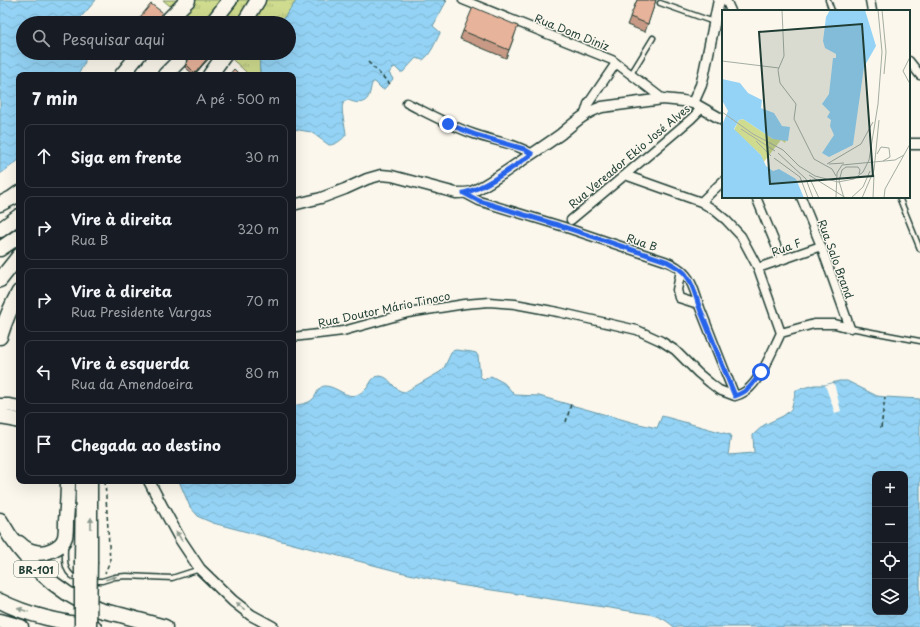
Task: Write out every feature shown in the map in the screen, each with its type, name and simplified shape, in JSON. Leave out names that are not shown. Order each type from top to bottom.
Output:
[{"type":"highway","points":[[172,16],[188,0]]},
{"type":"highway","points":[[217,16],[230,0]]},
{"type":"highway","points":[[248,16],[258,0]]},
{"type":"highway","points":[[124,72],[134,60]]},
{"type":"highway","points":[[212,72],[221,60]]},
{"type":"highway","points":[[168,72],[179,61]]},
{"type":"highway","points":[[0,204],[16,195]]},
{"type":"highway","points":[[0,249],[16,238]]},
{"type":"highway","points":[[0,280],[16,260]]},
{"type":"highway","points":[[0,337],[16,298]]},
{"type":"highway","points":[[0,418],[16,420]]},
{"type":"highway","points":[[3,525],[17,542],[25,548],[34,552],[44,553],[53,550],[61,544],[65,538],[68,484]]},
{"type":"highway","name":"BR-101","points":[[3,525],[20,551],[32,565],[49,580],[75,599],[98,609],[165,627]]},
{"type":"highway","points":[[0,601],[48,618],[95,627]]},
{"type":"highway","points":[[0,621],[21,627]]},
{"type":"main road","points":[[82,484],[90,627]]},
{"type":"main road","points":[[81,627],[91,484]]},
{"type":"street","name":"Rua Dom Diniz","points":[[463,0],[612,60],[663,99]]},
{"type":"street","points":[[697,106],[719,0]]},
{"type":"street","points":[[726,0],[731,10]]},
{"type":"street","points":[[870,0],[872,10]]},
{"type":"street","points":[[910,62],[920,75]]},
{"type":"street","points":[[585,114],[588,104],[616,63]]},
{"type":"street","points":[[296,204],[321,198],[366,179],[381,175],[409,180],[450,192],[464,193],[471,191],[489,182],[532,154],[585,114],[602,107],[663,99],[684,101],[722,119]]},
{"type":"street","points":[[407,103],[460,129],[524,149],[532,154]]},
{"type":"street","name":"Rua Vereador Ekio José Alves","points":[[571,220],[691,119],[697,106]]},
{"type":"street","points":[[625,175],[701,202],[714,210],[741,236],[758,268],[781,333],[754,383],[747,390],[735,396]]},
{"type":"street","points":[[701,202],[722,182]]},
{"type":"street","name":"Rua B","points":[[464,193],[479,201],[561,226],[666,261],[680,270],[686,275],[691,283],[735,396]]},
{"type":"street","points":[[756,198],[782,260]]},
{"type":"street","name":"Rua Salo Brand","points":[[802,198],[850,328]]},
{"type":"street","name":"Rua F","points":[[758,268],[821,246]]},
{"type":"street","points":[[680,270],[677,290],[679,298],[698,304]]},
{"type":"street","name":"Rua Doutor Mário Tinoco","points":[[296,337],[343,331],[408,313],[465,304],[489,302],[515,304],[637,330],[661,341],[675,350],[698,373],[719,390],[735,396]]},
{"type":"street","points":[[781,333],[814,324],[835,324],[850,328]]},
{"type":"street","points":[[151,484],[180,539],[200,569],[233,601],[251,615],[273,627]]},
{"type":"lane","points":[[828,0],[832,10]]},
{"type":"lane","points":[[660,3],[715,22]]},
{"type":"lane","points":[[631,74],[653,38]]},
{"type":"lane","points":[[899,198],[920,249]]},
{"type":"lane","points":[[850,328],[920,341]]},
{"type":"lane","points":[[65,538],[66,569],[73,577],[83,581],[102,581],[115,577],[126,576],[172,578],[200,569]]},
{"type":"path","points":[[368,62],[390,84]]},
{"type":"path","points":[[881,428],[885,397]]},
{"type":"path","points":[[566,422],[571,404]]},
{"type":"path","points":[[102,581],[110,562],[105,484]]},
{"type":"green space","points":[[163,0],[297,0],[285,16],[182,16]]},
{"type":"green space","points":[[233,60],[260,60],[260,72],[246,72]]},
{"type":"water","points":[[0,0],[96,0],[82,16],[16,16],[16,60],[85,60],[85,62],[80,72],[16,72],[16,162],[0,174]]},
{"type":"water","points":[[297,0],[447,0],[433,26],[440,33],[428,55],[423,60],[416,58],[403,72],[400,72],[395,67],[393,68],[389,73],[393,79],[384,89],[373,82],[369,96],[364,101],[359,103],[348,100],[344,102],[342,110],[346,135],[338,142],[329,145],[311,132],[296,130],[296,72],[260,72],[260,60],[296,60],[296,16],[285,16]]},
{"type":"water","points":[[456,350],[476,353],[478,356],[480,376],[484,380],[491,376],[504,383],[515,395],[539,396],[657,428],[662,416],[731,435],[728,455],[754,453],[753,435],[764,425],[783,416],[791,410],[796,390],[814,385],[825,385],[839,381],[847,381],[877,396],[920,399],[920,627],[674,627],[668,622],[649,614],[459,585],[400,572],[213,523],[199,517],[190,507],[180,484],[296,484],[296,405],[311,401],[321,387],[325,386],[333,388],[353,396],[365,390],[373,378],[380,376],[387,379],[397,389],[405,392],[440,372],[444,368],[452,351]]},
{"type":"pier","points":[[834,383],[841,411],[835,413],[825,385]]},
{"type":"building","points":[[637,0],[656,0],[648,24],[630,17]]},
{"type":"building","points":[[151,4],[162,12],[160,16],[141,16]]},
{"type":"building","points":[[473,7],[518,26],[509,50],[463,31]]},
{"type":"building","points":[[206,60],[196,72],[186,64],[188,61]]},
{"type":"route","points":[[448,124],[476,135],[524,149],[532,154],[489,182],[464,193],[479,201],[561,226],[666,261],[673,265],[686,275],[691,283],[735,396],[747,390],[754,383],[761,372]]}]
